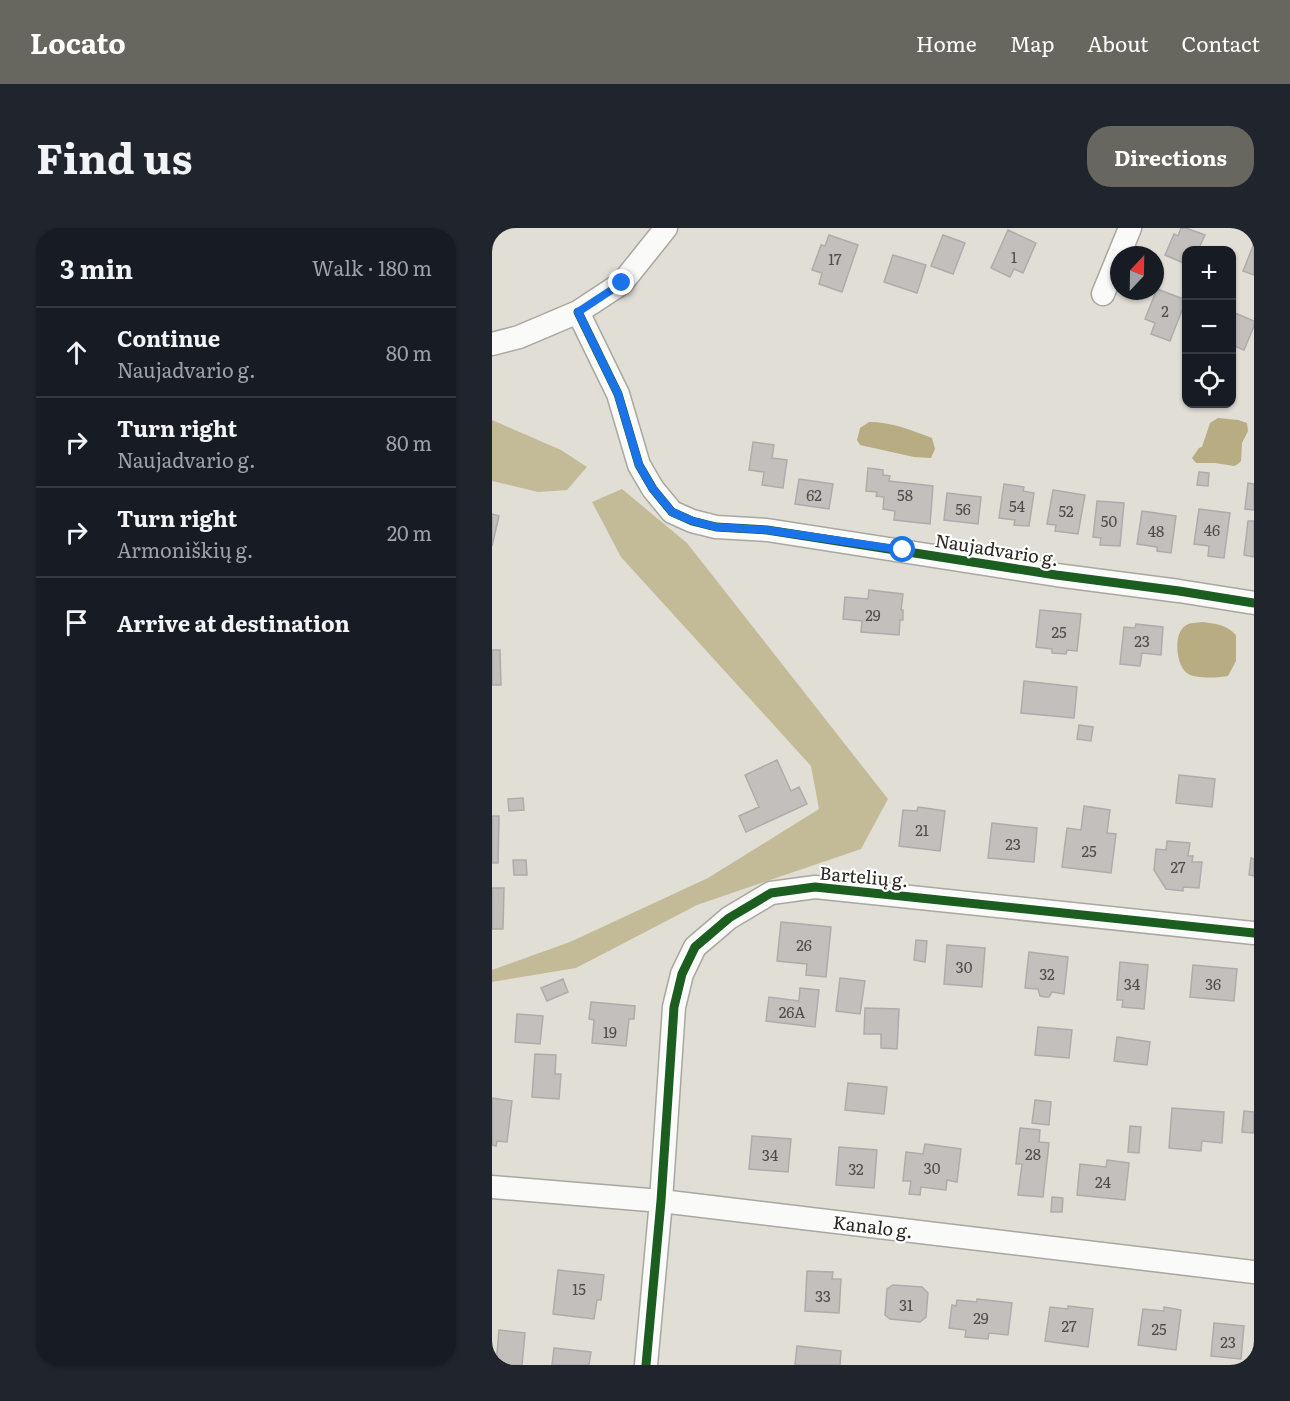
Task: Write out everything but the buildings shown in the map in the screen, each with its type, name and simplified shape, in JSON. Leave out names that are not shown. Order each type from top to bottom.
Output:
[{"type":"street","points":[[492,344],[519,338],[578,312],[622,283],[666,228]]},
{"type":"street","points":[[1103,294],[1130,228]]},
{"type":"street","name":"Naujadvario g.","points":[[578,312],[618,394],[639,465],[653,489],[672,512],[716,527],[767,530],[1254,603]]},
{"type":"street","name":"Bartelių g.","points":[[646,1365],[661,1201],[674,1007],[682,974],[695,946],[729,918],[771,894],[815,887],[1254,933]]},
{"type":"street","name":"Kanalo g.","points":[[492,1187],[661,1201],[1254,1272]]},
{"type":"shaded area","points":[[1218,418],[1247,423],[1248,431],[1242,443],[1241,461],[1234,466],[1196,463],[1192,458],[1202,447],[1210,423]]},
{"type":"shaded area","points":[[492,420],[561,450],[587,467],[567,490],[538,492],[492,481]]},
{"type":"shaded area","points":[[869,422],[894,425],[932,438],[935,449],[931,458],[914,457],[860,445],[857,440],[860,428]]},
{"type":"shaded area","points":[[622,489],[687,543],[888,799],[861,849],[697,905],[576,968],[492,982],[492,970],[570,942],[708,878],[819,809],[811,766],[621,557],[592,502]]},
{"type":"shaded area","points":[[1203,622],[1225,627],[1236,635],[1236,661],[1228,676],[1213,678],[1190,675],[1180,663],[1177,642],[1181,630],[1189,624]]},
{"type":"cycle path","points":[[578,312],[618,394],[639,465],[653,489],[672,512],[692,521],[716,527],[767,530],[1254,603]]},
{"type":"cycle path","points":[[646,1365],[661,1201],[674,1007],[682,974],[695,947],[729,918],[771,893],[815,887],[1254,933]]},
{"type":"route","points":[[622,283],[578,312],[618,394],[639,465],[653,489],[672,512],[716,527],[767,530],[903,550]]}]
